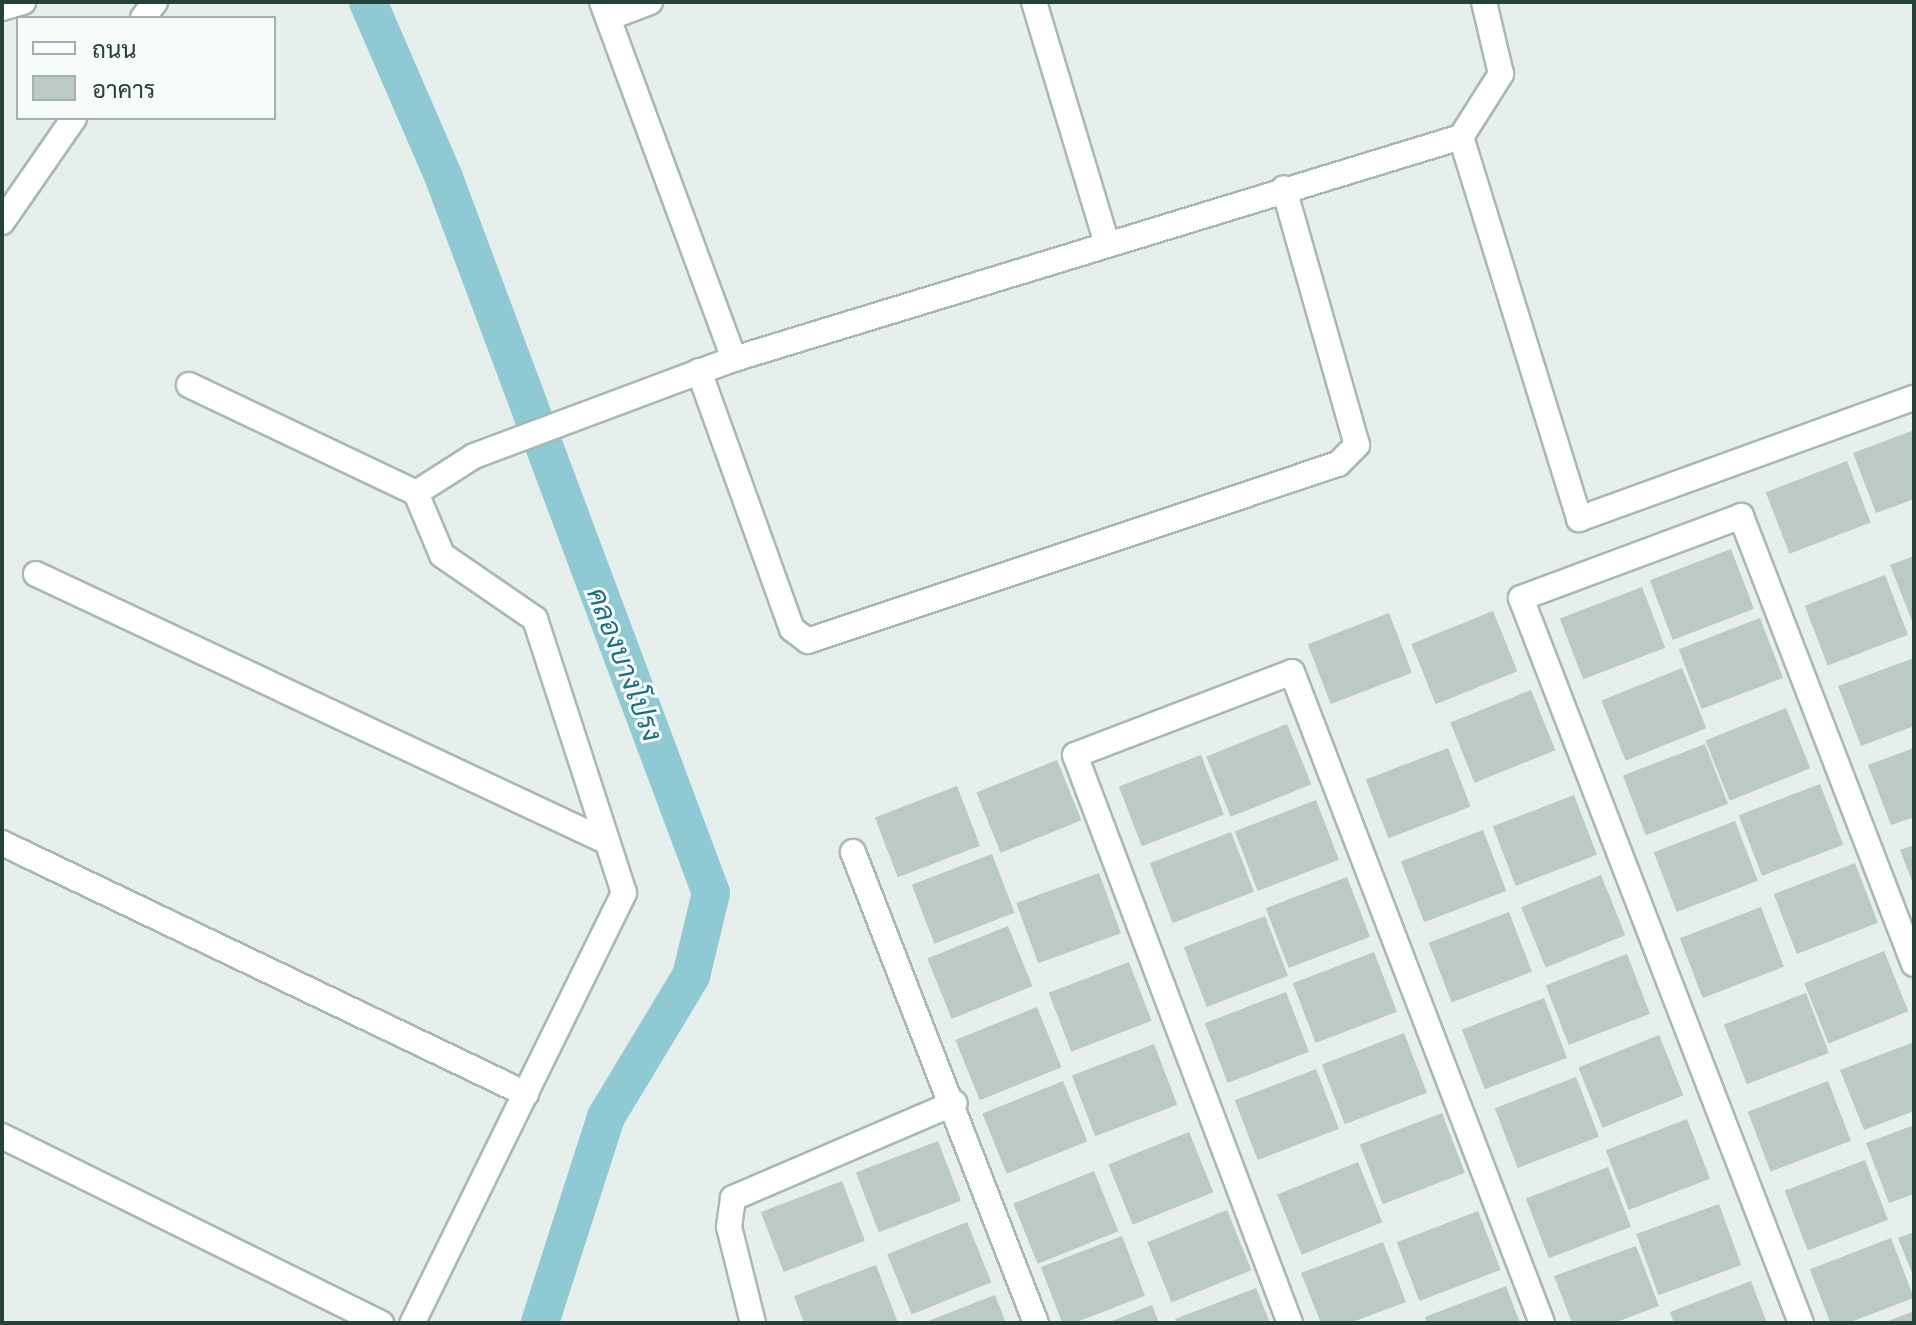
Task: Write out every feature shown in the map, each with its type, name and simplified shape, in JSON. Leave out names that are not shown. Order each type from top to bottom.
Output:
[{"type":"street","points":[[2,8],[23,2]]},
{"type":"street","points":[[650,2],[605,10],[734,359]]},
{"type":"street","points":[[1034,2],[1107,244]]},
{"type":"street","points":[[416,493],[474,456],[734,359],[1284,188],[1461,137],[1501,74],[1484,2]]},
{"type":"street","points":[[2,222],[73,120]]},
{"type":"street","points":[[1461,137],[1579,519],[1914,398]]},
{"type":"street","points":[[699,371],[792,629],[808,641],[1338,464],[1357,445],[1284,188]]},
{"type":"street","points":[[189,385],[416,493],[442,555],[535,619],[601,839],[624,893],[412,1323]]},
{"type":"street","points":[[1801,1323],[1521,598],[1741,516],[1914,964]]},
{"type":"street","points":[[36,574],[601,839]]},
{"type":"street","points":[[1290,1323],[1075,755],[1292,672],[1542,1323]]},
{"type":"street","points":[[2,843],[526,1094]]},
{"type":"street","points":[[853,852],[955,1103],[1036,1323]]},
{"type":"street","points":[[753,1323],[729,1227],[733,1198],[955,1103]]},
{"type":"street","points":[[2,1136],[381,1323]]},
{"type":"building","points":[[1914,430],[1914,499],[1876,513],[1853,453]]},
{"type":"building","points":[[1847,461],[1871,523],[1789,554],[1766,492]]},
{"type":"building","points":[[1731,549],[1754,609],[1673,640],[1650,580]]},
{"type":"building","points":[[1914,556],[1914,626],[1890,565]]},
{"type":"building","points":[[1885,575],[1908,635],[1828,666],[1805,606]]},
{"type":"building","points":[[1642,587],[1665,648],[1583,679],[1560,619]]},
{"type":"building","points":[[1493,611],[1517,671],[1436,704],[1411,644]]},
{"type":"building","points":[[1389,613],[1412,673],[1331,704],[1308,644]]},
{"type":"building","points":[[1760,618],[1783,678],[1702,709],[1679,649]]},
{"type":"building","points":[[1914,658],[1914,726],[1861,746],[1838,686]]},
{"type":"building","points":[[1682,668],[1706,728],[1626,761],[1601,701]]},
{"type":"building","points":[[1531,690],[1555,750],[1475,783],[1450,723]]},
{"type":"building","points":[[1786,708],[1810,768],[1730,801],[1705,741]]},
{"type":"building","points":[[1287,724],[1311,784],[1231,817],[1206,757]]},
{"type":"building","points":[[1705,744],[1728,804],[1646,835],[1623,776]]},
{"type":"building","points":[[1448,748],[1471,807],[1388,838],[1366,780]]},
{"type":"building","points":[[1914,748],[1914,817],[1891,825],[1868,765]]},
{"type":"building","points":[[1201,755],[1224,815],[1142,846],[1119,787]]},
{"type":"building","points":[[1057,760],[1081,820],[1001,853],[976,793]]},
{"type":"building","points":[[1820,784],[1843,845],[1762,876],[1739,815]]},
{"type":"building","points":[[957,786],[980,846],[898,877],[875,818]]},
{"type":"building","points":[[1574,795],[1597,855],[1516,886],[1493,826]]},
{"type":"building","points":[[1316,800],[1339,860],[1258,891],[1235,831]]},
{"type":"building","points":[[1735,821],[1758,881],[1677,912],[1654,852]]},
{"type":"building","points":[[1483,830],[1506,891],[1424,922],[1401,862]]},
{"type":"building","points":[[1231,832],[1254,892],[1173,923],[1150,863]]},
{"type":"building","points":[[1914,845],[1914,886],[1900,850]]},
{"type":"building","points":[[992,854],[1015,913],[934,944],[912,885]]},
{"type":"building","points":[[1855,863],[1878,923],[1797,954],[1774,894]]},
{"type":"building","points":[[1099,873],[1121,933],[1038,963],[1016,903]]},
{"type":"building","points":[[1601,875],[1625,935],[1546,967],[1521,907]]},
{"type":"building","points":[[1347,877],[1370,937],[1289,968],[1266,908]]},
{"type":"building","points":[[1761,907],[1784,967],[1703,998],[1680,938]]},
{"type":"building","points":[[1509,912],[1532,972],[1452,1003],[1429,943]]},
{"type":"building","points":[[1265,916],[1288,976],[1207,1007],[1184,947]]},
{"type":"building","points":[[1008,926],[1032,986],[952,1019],[927,959]]},
{"type":"building","points":[[1884,951],[1908,1011],[1829,1043],[1804,983]]},
{"type":"building","points":[[1374,952],[1397,1012],[1316,1043],[1293,983]]},
{"type":"building","points":[[1627,954],[1650,1014],[1569,1045],[1546,985]]},
{"type":"building","points":[[1129,962],[1152,1021],[1071,1052],[1049,993]]},
{"type":"building","points":[[1286,992],[1309,1052],[1228,1083],[1205,1023]]},
{"type":"building","points":[[1806,993],[1829,1053],[1747,1084],[1724,1025]]},
{"type":"building","points":[[1544,998],[1567,1058],[1485,1089],[1462,1030]]},
{"type":"building","points":[[1037,1007],[1061,1067],[980,1100],[955,1040]]},
{"type":"building","points":[[1404,1033],[1427,1093],[1345,1124],[1322,1065]]},
{"type":"building","points":[[1659,1035],[1683,1095],[1603,1128],[1578,1068]]},
{"type":"building","points":[[1914,1042],[1914,1111],[1864,1130],[1840,1070]]},
{"type":"building","points":[[1154,1044],[1177,1105],[1095,1136],[1072,1076]]},
{"type":"building","points":[[1316,1069],[1339,1129],[1258,1160],[1235,1100]]},
{"type":"building","points":[[1576,1077],[1599,1137],[1518,1168],[1495,1108]]},
{"type":"building","points":[[1063,1081],[1087,1141],[1007,1174],[982,1114]]},
{"type":"building","points":[[1828,1081],[1851,1141],[1771,1172],[1748,1112]]},
{"type":"building","points":[[1442,1113],[1465,1173],[1383,1204],[1360,1145]]},
{"type":"building","points":[[1687,1119],[1710,1179],[1629,1210],[1606,1150]]},
{"type":"building","points":[[1914,1125],[1914,1194],[1889,1203],[1866,1143]]},
{"type":"building","points":[[1189,1132],[1213,1192],[1133,1225],[1108,1165]]},
{"type":"building","points":[[938,1141],[961,1201],[879,1232],[856,1173]]},
{"type":"building","points":[[1865,1160],[1888,1220],[1808,1251],[1785,1191]]},
{"type":"building","points":[[1358,1162],[1382,1222],[1302,1255],[1277,1195]]},
{"type":"building","points":[[1608,1167],[1631,1227],[1549,1258],[1526,1199]]},
{"type":"building","points":[[1094,1171],[1118,1231],[1038,1264],[1013,1204]]},
{"type":"building","points":[[842,1181],[865,1241],[784,1272],[761,1212]]},
{"type":"building","points":[[1719,1204],[1741,1265],[1659,1295],[1636,1234]]},
{"type":"building","points":[[1227,1210],[1251,1270],[1172,1302],[1147,1242]]},
{"type":"building","points":[[1478,1211],[1501,1270],[1419,1301],[1397,1242]]},
{"type":"building","points":[[967,1222],[991,1282],[912,1314],[887,1254]]},
{"type":"building","points":[[1914,1232],[1914,1278],[1898,1238]]},
{"type":"building","points":[[1122,1236],[1145,1296],[1074,1323],[1062,1323],[1041,1267]]},
{"type":"building","points":[[1891,1238],[1914,1298],[1848,1323],[1830,1323],[1810,1269]]},
{"type":"building","points":[[1383,1242],[1406,1302],[1350,1323],[1321,1323],[1301,1273]]},
{"type":"building","points":[[1636,1246],[1659,1306],[1614,1323],[1572,1323],[1554,1276]]},
{"type":"building","points":[[876,1265],[898,1323],[804,1323],[794,1296]]},
{"type":"building","points":[[1751,1281],[1767,1323],[1674,1323],[1670,1312]]},
{"type":"building","points":[[1506,1286],[1520,1323],[1427,1323],[1425,1317]]},
{"type":"building","points":[[1256,1288],[1270,1323],[1177,1323],[1175,1319]]},
{"type":"building","points":[[995,1295],[1006,1323],[923,1323]]},
{"type":"building","points":[[1152,1305],[1159,1323],[1107,1323]]},
{"type":"building","points":[[1914,1311],[1914,1323],[1883,1323]]},
{"type":"waterway","name":"คลองบางโปรง","points":[[368,2],[444,178],[711,893],[691,976],[606,1117],[540,1323]]}]
